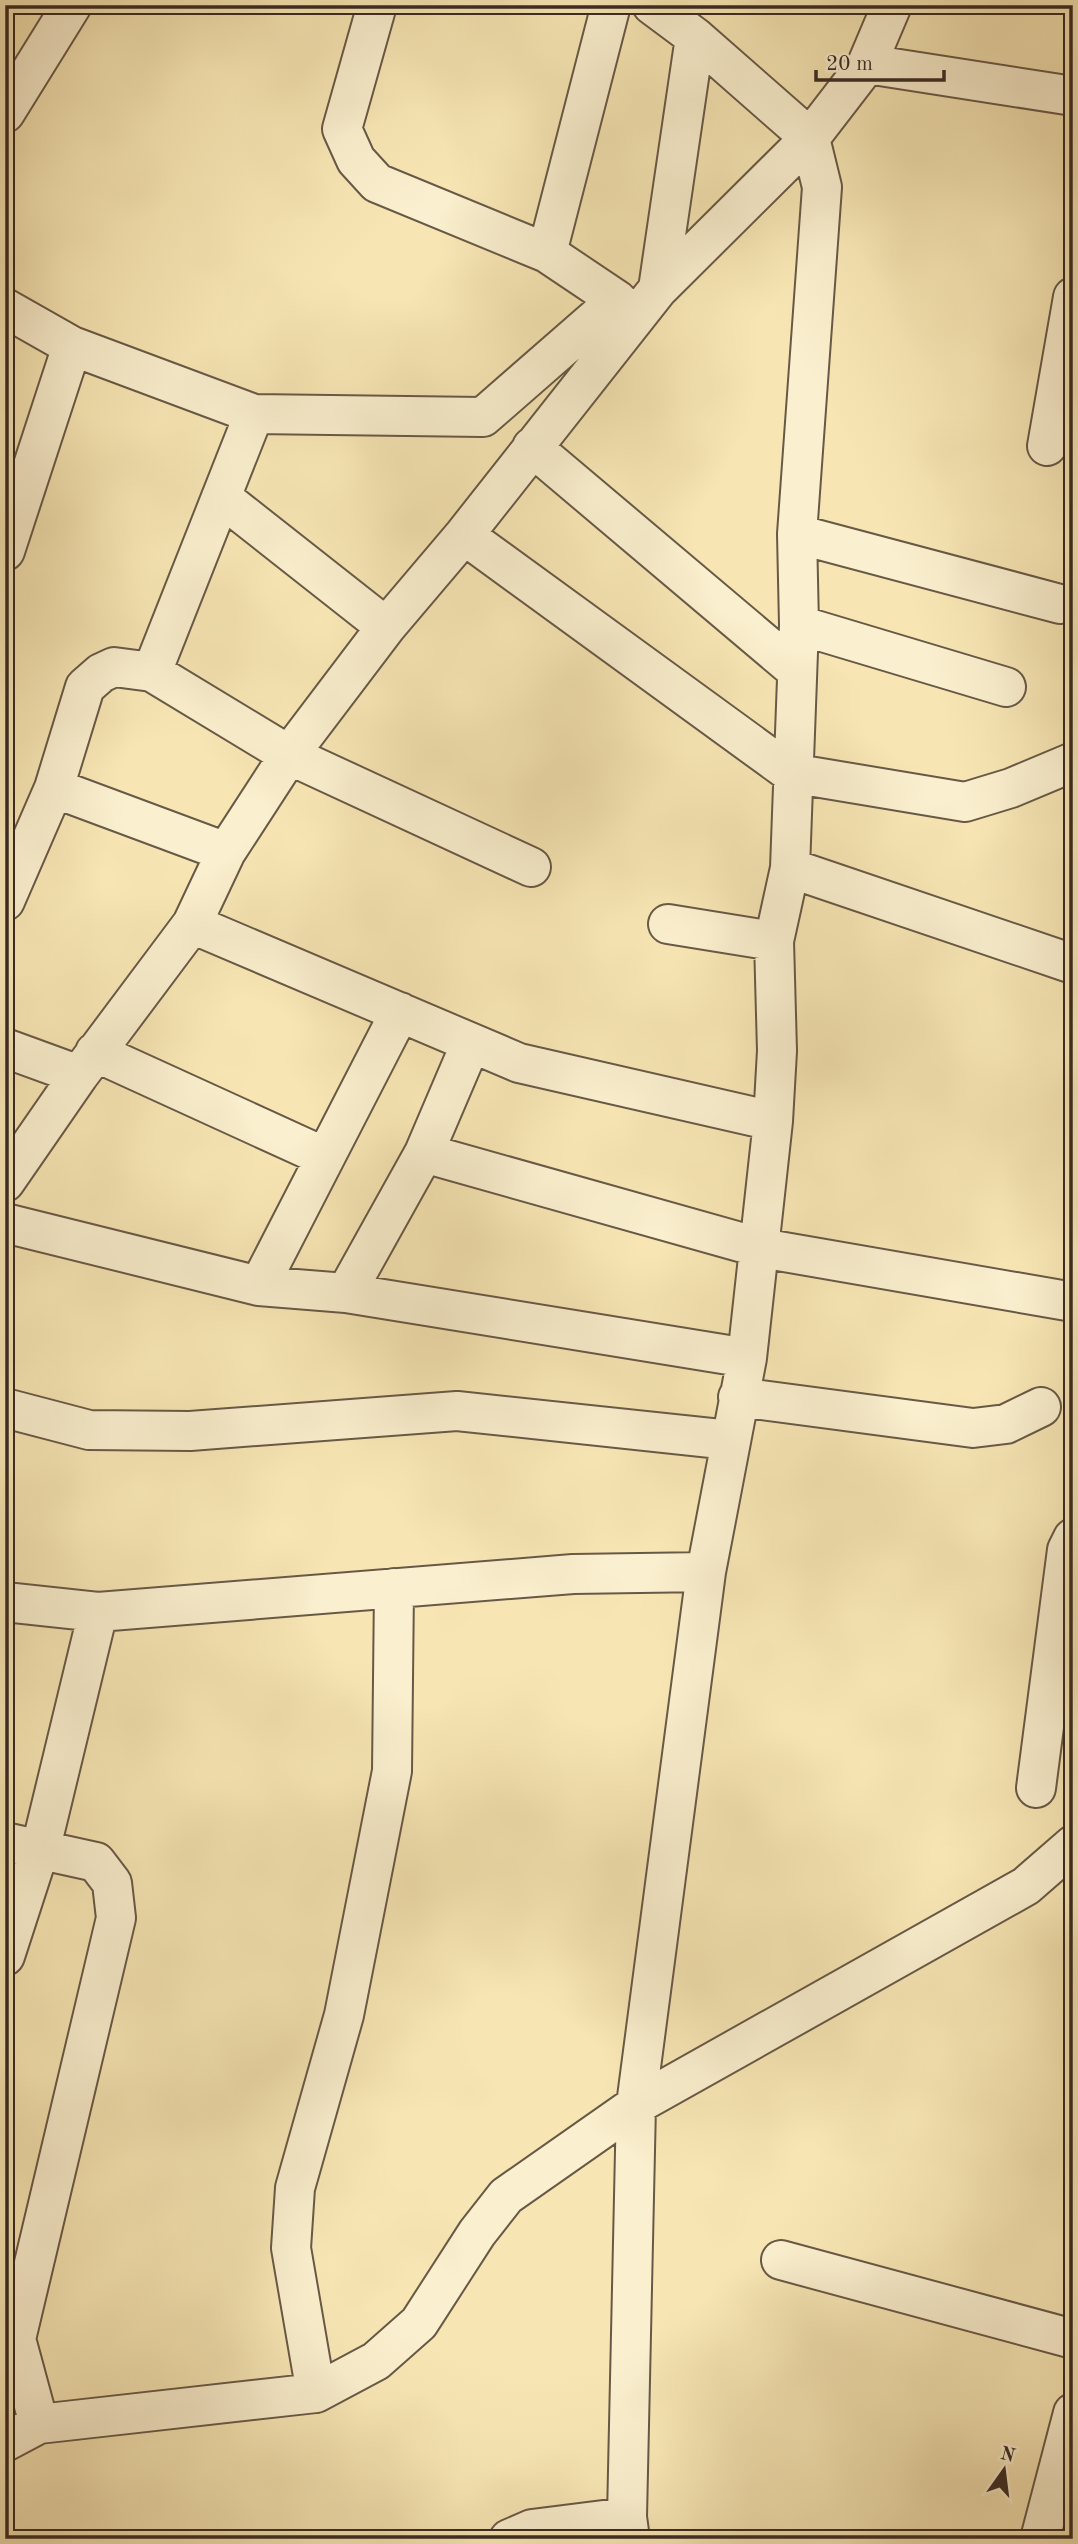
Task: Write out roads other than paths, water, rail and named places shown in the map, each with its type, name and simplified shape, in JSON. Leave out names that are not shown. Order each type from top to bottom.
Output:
[{"type":"street","points":[[5,113],[72,5]]},
{"type":"street","points":[[377,5],[342,129],[356,160],[377,183],[547,253],[637,303]]},
{"type":"street","points":[[547,253],[611,5]]},
{"type":"street","points":[[524,2536],[629,2528],[636,2105],[706,1572],[747,1358],[761,1248],[777,1051],[774,942],[790,868],[791,773],[799,625],[797,534],[822,187],[810,138],[695,37],[652,5]]},
{"type":"street","points":[[5,308],[72,346],[254,414],[483,417],[637,303],[810,138],[867,64],[892,5]]},
{"type":"street","points":[[5,1182],[87,1064],[192,924],[226,852],[289,755],[387,627],[533,447],[637,303],[695,37]]},
{"type":"street","points":[[867,64],[1073,96]]},
{"type":"street","points":[[1047,446],[1071,316]]},
{"type":"street","points":[[5,551],[72,346]]},
{"type":"street","points":[[152,672],[254,414]]},
{"type":"street","points":[[533,447],[796,670]]},
{"type":"street","points":[[220,497],[387,627]]},
{"type":"street","points":[[797,534],[1059,604]]},
{"type":"street","points":[[464,535],[791,773],[965,802],[1011,788],[1073,762]]},
{"type":"street","points":[[799,625],[1006,687]]},
{"type":"street","points":[[5,901],[54,788],[85,687],[101,673],[114,667],[152,672],[289,755],[531,867]]},
{"type":"street","points":[[54,788],[226,852]]},
{"type":"street","points":[[790,868],[1073,964]]},
{"type":"street","points":[[192,924],[519,1063],[772,1121]]},
{"type":"street","points":[[668,924],[774,942]]},
{"type":"street","points":[[259,1286],[400,1012]]},
{"type":"street","points":[[346,1293],[424,1153],[471,1043]]},
{"type":"street","points":[[5,1048],[87,1064],[325,1157]]},
{"type":"street","points":[[424,1153],[761,1248],[1073,1302]]},
{"type":"street","points":[[5,1223],[259,1286],[346,1293],[747,1358]]},
{"type":"street","points":[[738,1397],[974,1429],[1006,1424],[1041,1407]]},
{"type":"street","points":[[5,1408],[89,1430],[190,1431],[457,1410],[730,1440]]},
{"type":"street","points":[[1036,1788],[1067,1550],[1073,1538]]},
{"type":"street","points":[[5,1602],[98,1612],[229,1604],[573,1574],[706,1572]]},
{"type":"street","points":[[316,2393],[291,2248],[295,2188],[344,2015],[392,1772],[394,1588]]},
{"type":"street","points":[[5,1956],[23,1846],[98,1612]]},
{"type":"street","points":[[5,2442],[39,2424],[316,2393],[376,2361],[419,2323],[477,2233],[506,2196],[636,2105],[1026,1886],[1073,1845]]},
{"type":"street","points":[[23,1846],[96,1861],[112,1883],[116,1918],[10,2338],[39,2424]]},
{"type":"street","points":[[781,2260],[1073,2339]]},
{"type":"street","points":[[1040,2539],[1073,2413]]}]
